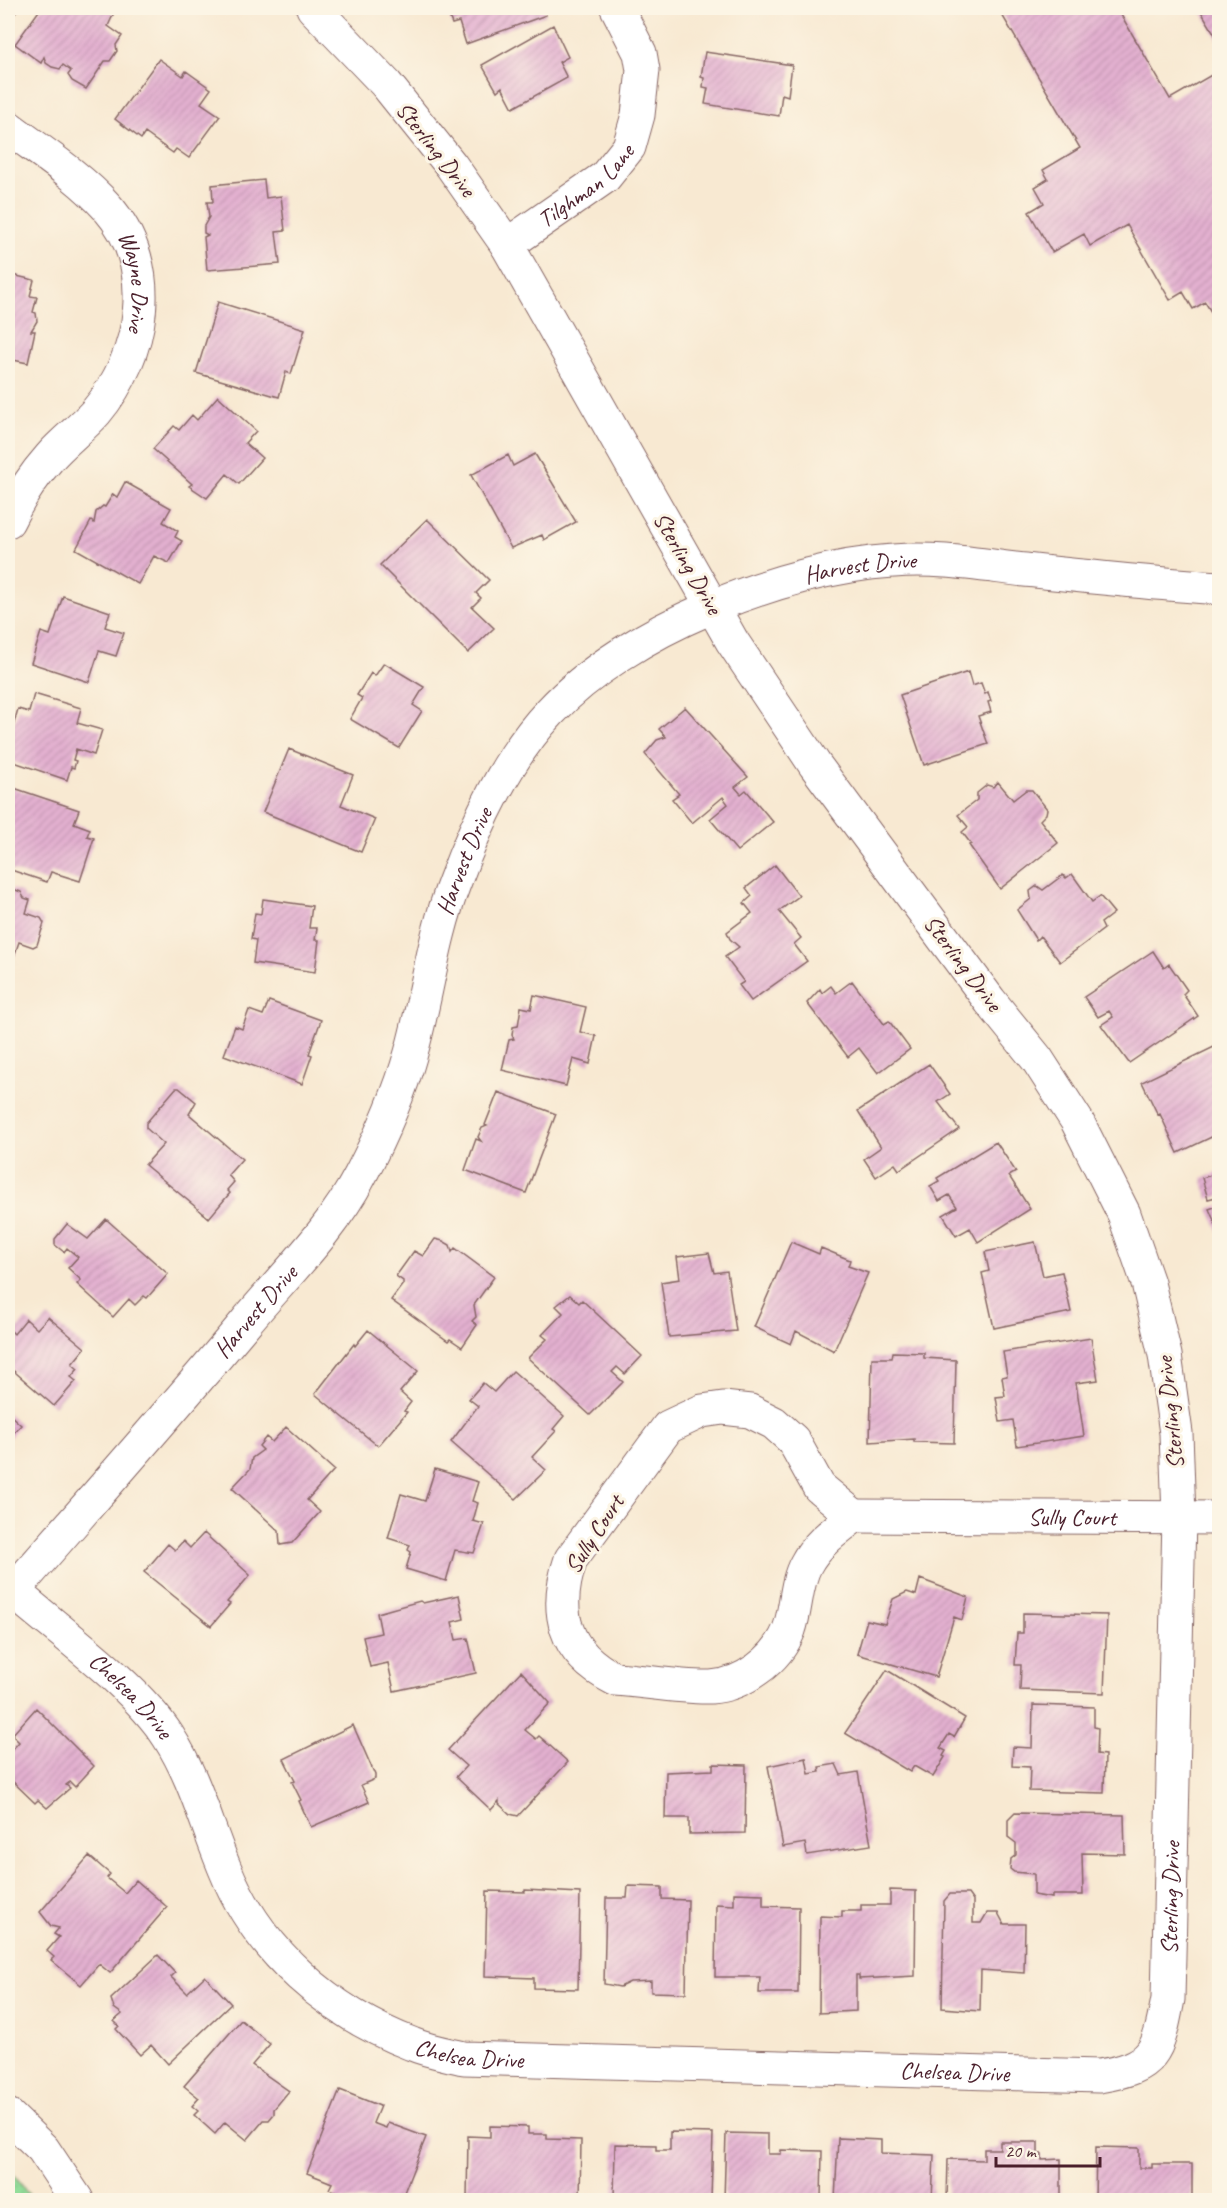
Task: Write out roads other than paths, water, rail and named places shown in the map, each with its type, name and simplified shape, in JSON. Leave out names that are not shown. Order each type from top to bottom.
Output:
[{"type":"street","name":"Sterling Drive","points":[[313,8],[386,84],[451,165],[507,245],[732,641],[815,765],[990,1001],[1037,1059],[1077,1121],[1124,1214],[1148,1283],[1165,1355],[1176,1433],[1179,1517],[1168,1999],[1162,2028],[1145,2062]]},
{"type":"street","name":"Tilghman Lane","points":[[507,245],[605,177],[629,147],[638,115],[643,70],[640,53],[617,8]]},
{"type":"street","name":"Wayne Drive","points":[[8,127],[88,188],[119,224],[135,258],[141,318],[132,351],[118,382],[95,412],[50,456],[29,484],[8,521]]},
{"type":"street","name":"Harvest Drive","points":[[10,1594],[183,1397],[337,1215],[359,1179],[389,1117],[412,1051],[432,954],[454,883],[487,807],[515,757],[551,711],[600,669],[654,634],[713,607],[811,573],[893,561],[940,560],[1162,585],[1220,588]]},
{"type":"street","name":"Sully Court","points":[[854,1516],[819,1486],[793,1440],[774,1423],[750,1412],[723,1408],[693,1414],[668,1427],[571,1559],[562,1584],[561,1611],[569,1636],[580,1654],[600,1672],[615,1679],[712,1687],[738,1680],[757,1669],[774,1655],[788,1631],[798,1583],[806,1563],[822,1542],[854,1516],[1220,1518]]},
{"type":"street","name":"Chelsea Drive","points":[[10,1594],[136,1697],[167,1734],[187,1767],[225,1870],[255,1925],[287,1965],[332,2002],[375,2028],[413,2045],[465,2058],[1099,2076],[1130,2071],[1145,2062]]},
{"type":"street","points":[[8,2115],[43,2149],[77,2200]]}]
